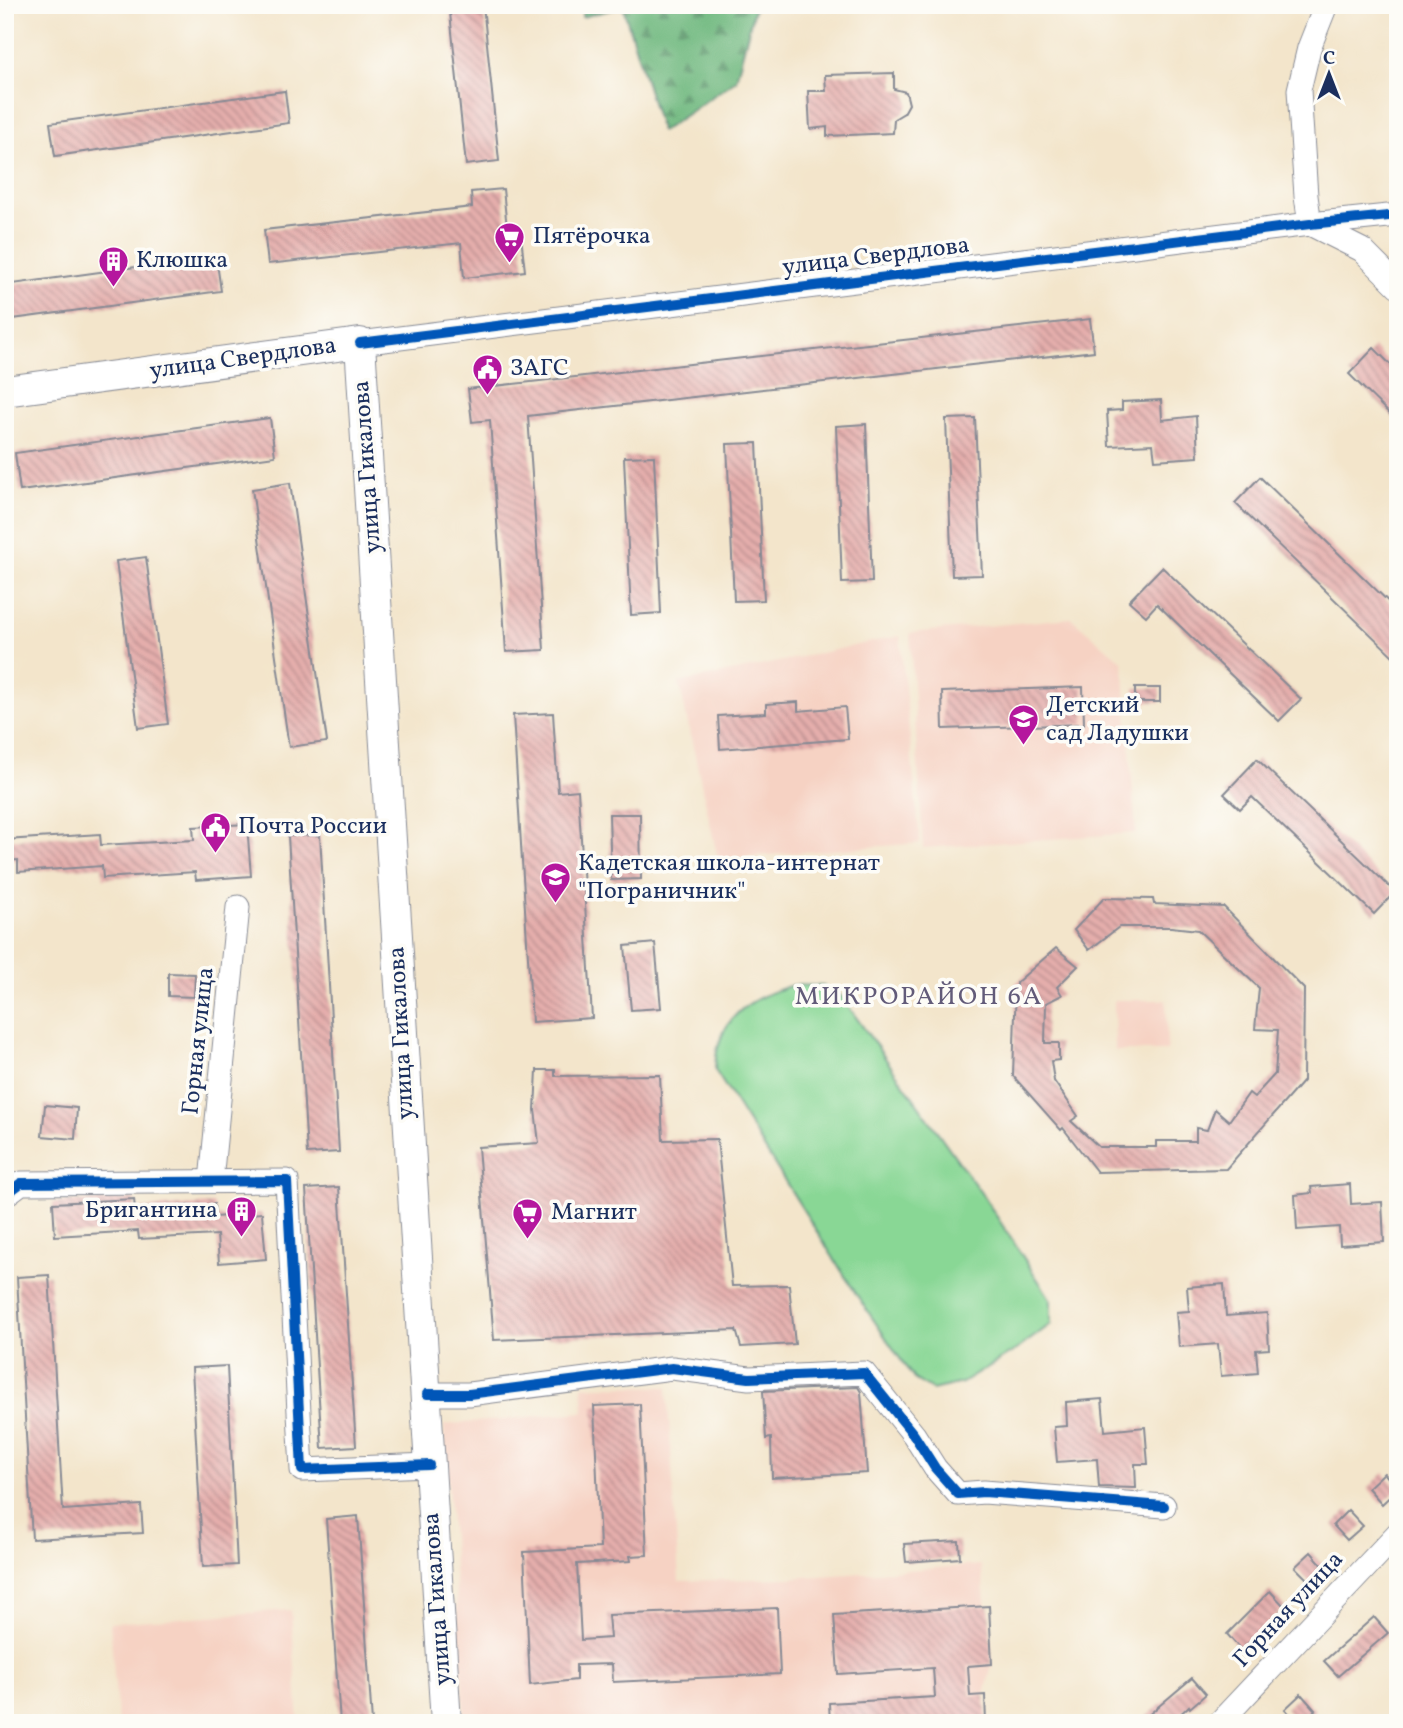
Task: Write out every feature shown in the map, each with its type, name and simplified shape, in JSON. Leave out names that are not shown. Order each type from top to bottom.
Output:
[{"type":"main road","name":"улица Свердлова","points":[[5,391],[360,343]]},
{"type":"main road","name":"улица Гикалова","points":[[360,343],[446,1723]]},
{"type":"street","points":[[1326,5],[1309,48],[1299,90],[1310,224],[1362,250],[1398,286]]},
{"type":"street","name":"улица Свердлова","points":[[360,343],[1398,215]]},
{"type":"street","name":"Горная улица","points":[[211,1181],[238,906]]},
{"type":"street","points":[[5,1195],[21,1183],[287,1181],[302,1470],[429,1465]]},
{"type":"street","points":[[427,1394],[469,1394],[672,1368],[749,1378],[864,1373],[914,1435],[935,1468],[958,1494],[985,1492],[1164,1506]]},
{"type":"street","name":"Горная улица","points":[[1219,1723],[1398,1533]]},
{"type":"shaded area","name":"Детский сад Ладушки","points":[[1071,618],[1123,662],[1136,833],[923,848],[910,633]]},
{"type":"shaded area","points":[[900,636],[920,843],[718,859],[679,683]]},
{"type":"shaded area","points":[[1114,1000],[1166,1000],[1167,1051],[1115,1051]]},
{"type":"shaded area","points":[[582,1386],[667,1387],[679,1581],[791,1578],[981,1565],[992,1664],[985,1695],[987,1723],[465,1723],[444,1425],[584,1412]]},
{"type":"shaded area","points":[[291,1610],[299,1723],[118,1723],[110,1623]]},
{"type":"green space","points":[[582,5],[755,5],[736,80],[661,132],[623,7],[582,17]]},
{"type":"green space","points":[[793,985],[823,986],[841,996],[986,1200],[1051,1300],[1051,1324],[1019,1348],[962,1383],[932,1390],[914,1379],[860,1300],[715,1070],[721,1037],[738,1013],[762,997]]},
{"type":"building","points":[[463,5],[483,5],[499,161],[466,165],[450,13],[464,12]]},
{"type":"building","points":[[894,73],[894,89],[906,92],[909,104],[904,113],[894,119],[893,133],[827,136],[827,127],[810,129],[808,91],[826,91],[825,75]]},
{"type":"building","points":[[285,91],[289,123],[55,156],[50,123]]},
{"type":"building","points":[[503,189],[508,238],[521,236],[525,271],[464,278],[461,243],[268,264],[264,230],[472,207],[471,192]]},
{"type":"building","name":"Клюшка","points":[[216,256],[221,291],[5,320],[5,285]]},
{"type":"building","points":[[1090,319],[1094,351],[528,416],[544,650],[506,652],[490,420],[472,422],[468,389]]},
{"type":"building","points":[[1374,348],[1398,372],[1398,422],[1349,374]]},
{"type":"building","points":[[1161,400],[1162,420],[1196,416],[1198,457],[1155,460],[1153,444],[1109,446],[1107,411],[1122,410],[1122,402]]},
{"type":"building","points":[[270,418],[275,456],[20,491],[15,453]]},
{"type":"building","points":[[975,418],[982,575],[952,576],[946,419]]},
{"type":"building","points":[[866,424],[872,582],[842,583],[836,426]]},
{"type":"building","points":[[757,443],[764,600],[734,601],[727,444]]},
{"type":"building","points":[[654,456],[661,613],[631,615],[624,457]]},
{"type":"building","points":[[1260,477],[1398,611],[1398,661],[1235,503]]},
{"type":"building","points":[[290,483],[327,742],[289,747],[252,489]]},
{"type":"building","points":[[146,557],[168,724],[138,728],[116,561]]},
{"type":"building","points":[[1162,567],[1301,699],[1279,721],[1157,604],[1146,616],[1129,601]]},
{"type":"building","points":[[1083,687],[1084,724],[943,729],[942,692]]},
{"type":"building","points":[[1135,688],[1160,688],[1160,702],[1135,702]]},
{"type":"building","points":[[798,702],[798,711],[845,707],[848,739],[720,749],[718,716],[766,713],[766,704]]},
{"type":"building","name":"Кадетская школа-интернат \"Пограничник\"","points":[[553,713],[558,792],[578,790],[592,1018],[532,1022],[513,715]]},
{"type":"building","points":[[1257,759],[1395,892],[1374,914],[1252,797],[1240,809],[1224,794]]},
{"type":"building","points":[[609,814],[640,814],[641,879],[611,880]]},
{"type":"building","points":[[247,824],[251,876],[196,880],[195,872],[103,878],[102,866],[18,872],[18,860],[5,861],[5,840],[100,834],[101,845],[194,840],[193,827]]},
{"type":"building","points":[[320,835],[339,1152],[307,1154],[288,836]]},
{"type":"building","points":[[1104,898],[1153,899],[1154,904],[1224,907],[1304,989],[1303,1081],[1226,1169],[1097,1172],[1063,1128],[1061,1130],[1013,1076],[1016,983],[1056,948],[1078,966],[1057,987],[1062,995],[1046,1003],[1045,1043],[1059,1043],[1059,1060],[1051,1061],[1054,1081],[1078,1116],[1071,1121],[1099,1147],[1156,1147],[1156,1141],[1196,1141],[1196,1128],[1207,1130],[1215,1109],[1229,1121],[1249,1093],[1254,1097],[1275,1074],[1278,1030],[1255,1029],[1259,988],[1198,930],[1119,927],[1089,950],[1074,930]]},
{"type":"building","points":[[655,943],[661,1008],[631,1010],[625,946]]},
{"type":"building","points":[[168,973],[195,974],[194,997],[168,996]]},
{"type":"building","points":[[537,1070],[555,1070],[555,1076],[660,1075],[663,1140],[717,1139],[732,1286],[789,1285],[795,1344],[741,1347],[736,1330],[494,1340],[478,1147],[539,1143],[535,1110]]},
{"type":"building","points":[[45,1105],[77,1108],[75,1139],[42,1136]]},
{"type":"building","points":[[1350,1184],[1351,1204],[1382,1202],[1384,1242],[1340,1245],[1339,1227],[1297,1230],[1295,1195],[1312,1193],[1311,1187]]},
{"type":"building","points":[[339,1187],[356,1446],[322,1448],[306,1189]]},
{"type":"building","points":[[134,1199],[135,1209],[214,1204],[215,1217],[262,1213],[266,1259],[219,1263],[217,1235],[139,1239],[138,1231],[55,1236],[53,1203]]},
{"type":"building","points":[[49,1275],[63,1510],[141,1505],[143,1533],[32,1539],[17,1277]]},
{"type":"building","points":[[1224,1284],[1226,1316],[1267,1313],[1269,1349],[1256,1350],[1258,1373],[1221,1376],[1218,1344],[1179,1347],[1176,1312],[1189,1311],[1187,1287]]},
{"type":"building","points":[[227,1366],[237,1565],[203,1567],[192,1368]]},
{"type":"building","points":[[858,1387],[861,1392],[867,1473],[772,1478],[771,1438],[766,1439],[763,1391]]},
{"type":"building","points":[[1102,1399],[1105,1431],[1145,1427],[1148,1464],[1135,1464],[1136,1488],[1099,1487],[1097,1459],[1057,1462],[1054,1427],[1067,1426],[1066,1402]]},
{"type":"building","points":[[640,1404],[647,1555],[630,1556],[631,1561],[577,1564],[581,1640],[610,1638],[608,1615],[777,1608],[780,1674],[613,1682],[612,1664],[576,1665],[576,1680],[530,1685],[524,1552],[600,1548],[594,1406]]},
{"type":"building","points":[[1384,1473],[1398,1489],[1382,1504],[1368,1488]]},
{"type":"building","points":[[1348,1510],[1363,1526],[1347,1540],[1333,1525]]},
{"type":"building","points":[[358,1516],[372,1723],[340,1723],[326,1519]]},
{"type":"building","points":[[959,1541],[960,1558],[906,1562],[904,1544]]},
{"type":"building","points":[[1311,1552],[1325,1568],[1310,1582],[1295,1567]]},
{"type":"building","points":[[1270,1591],[1285,1607],[1241,1650],[1227,1634]]},
{"type":"building","points":[[989,1606],[992,1664],[968,1666],[970,1696],[985,1695],[986,1723],[830,1723],[829,1703],[935,1697],[933,1668],[838,1674],[834,1615]]},
{"type":"building","points":[[1374,1617],[1388,1633],[1338,1676],[1324,1661]]},
{"type":"building","points":[[1192,1678],[1206,1694],[1190,1708],[1189,1706],[1171,1723],[1139,1723]]},
{"type":"building","points":[[1301,1694],[1315,1710],[1302,1723],[1298,1723],[1285,1709]]},
{"type":"cycle path","points":[[360,343],[1398,215]]},
{"type":"cycle path","points":[[5,1195],[21,1183],[287,1181],[302,1470],[429,1465]]},
{"type":"cycle path","points":[[427,1394],[469,1394],[672,1368],[749,1378],[864,1373],[914,1435],[935,1468],[958,1494],[984,1492],[1164,1506]]},
{"type":"place","name":"Пятёрочка","points":[[510,264]]},
{"type":"place","name":"Клюшка","points":[[113,288]]},
{"type":"place","name":"ЗАГС","points":[[487,396]]},
{"type":"place","name":"Детский сад Ладушки","points":[[1023,747]]},
{"type":"place","name":"Почта России","points":[[215,854]]},
{"type":"place","name":"Кадетская школа-интернат \"Пограничник\"","points":[[555,905]]},
{"type":"place","name":"Бригантина","points":[[241,1238]]},
{"type":"place","name":"Магнит","points":[[528,1240]]},
{"type":"district","name":"МИКРОРАЙОН 6А","points":[[919,997]]}]
